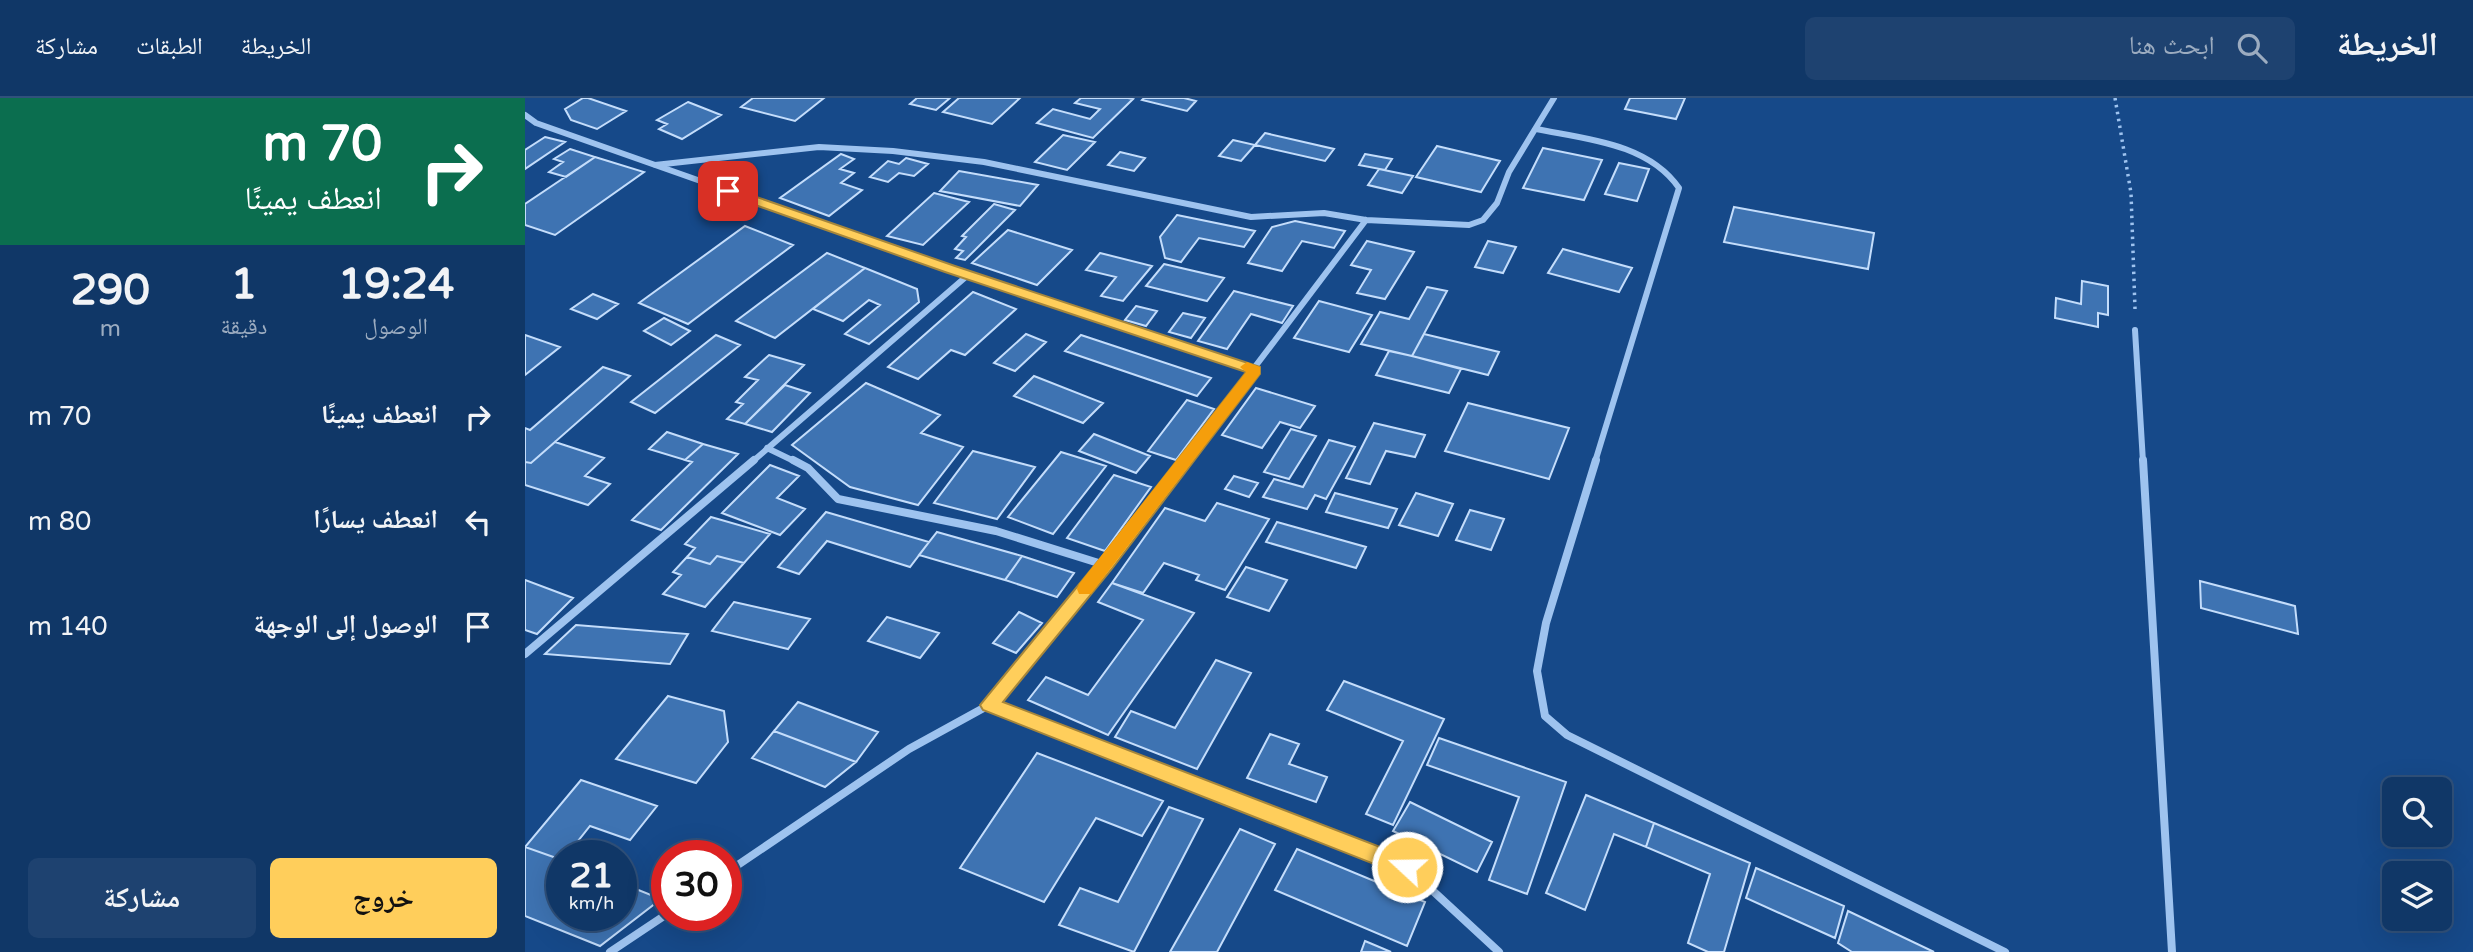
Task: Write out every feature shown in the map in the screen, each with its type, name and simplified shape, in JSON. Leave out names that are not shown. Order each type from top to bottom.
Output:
[{"type":"street","points":[[655,165],[819,146],[893,151],[984,162],[1251,217],[1324,213],[1366,220],[1469,225],[1483,220],[1497,203],[1509,172],[1554,98]]},
{"type":"street","points":[[525,115],[536,123],[968,275],[1255,370]]},
{"type":"street","points":[[1536,129],[1621,148],[1654,160],[1674,175],[1679,188],[1546,623],[1537,671],[1545,716],[1567,735],[2005,952]]},
{"type":"street","points":[[742,862],[909,749],[989,705],[1105,565],[1366,220]]},
{"type":"street","points":[[525,654],[653,548],[968,275]]},
{"type":"street","points":[[2135,330],[2172,952]]},
{"type":"street","points":[[767,448],[808,468],[838,499],[996,531],[1105,565]]},
{"type":"street","points":[[989,705],[1407,867],[1499,952]]},
{"type":"street","points":[[610,952],[651,925]]},
{"type":"path","points":[[2115,98],[2131,193],[2135,330]]},
{"type":"building","points":[[583,98],[626,111],[597,129],[571,120],[565,109]]},
{"type":"building","points":[[753,98],[824,98],[795,121],[741,107]]},
{"type":"building","points":[[917,98],[950,98],[936,110],[910,104]]},
{"type":"building","points":[[959,98],[1020,98],[992,124],[943,112]]},
{"type":"building","points":[[1081,98],[1133,99],[1093,138],[1037,123],[1053,109],[1090,119],[1100,109],[1075,103]]},
{"type":"building","points":[[1184,98],[1196,101],[1187,111],[1142,100]]},
{"type":"building","points":[[1630,98],[1685,98],[1676,119],[1625,109]]},
{"type":"building","points":[[688,102],[721,115],[682,139],[659,129],[667,124],[657,120]]},
{"type":"building","points":[[1265,133],[1334,149],[1325,161],[1255,145]]},
{"type":"building","points":[[1063,135],[1095,142],[1067,170],[1035,162]]},
{"type":"building","points":[[545,137],[565,142],[525,169],[525,150]]},
{"type":"building","points":[[1233,140],[1255,145],[1241,161],[1219,156]]},
{"type":"building","points":[[1437,146],[1500,161],[1481,192],[1416,177]]},
{"type":"building","points":[[1543,148],[1602,160],[1584,200],[1523,188]]},
{"type":"building","points":[[570,149],[595,157],[566,177],[549,172],[563,162],[554,159]]},
{"type":"building","points":[[1120,152],[1145,158],[1134,171],[1108,165]]},
{"type":"building","points":[[841,154],[854,159],[840,169],[854,173],[841,183],[862,190],[829,216],[780,198]]},
{"type":"building","points":[[1365,154],[1392,159],[1385,170],[1359,165]]},
{"type":"building","points":[[595,157],[644,172],[555,235],[525,225],[525,204]]},
{"type":"building","points":[[906,158],[928,164],[914,176],[899,173],[888,182],[870,177],[888,161],[899,164]]},
{"type":"building","points":[[1619,163],[1649,169],[1637,201],[1605,194]]},
{"type":"building","points":[[1379,169],[1413,176],[1402,193],[1368,185]]},
{"type":"building","points":[[959,171],[1038,185],[1020,206],[940,191]]},
{"type":"building","points":[[934,193],[969,202],[923,245],[887,236]]},
{"type":"building","points":[[994,204],[1015,210],[965,260],[956,258],[963,251],[955,249],[966,237],[962,236]]},
{"type":"building","points":[[1734,207],[1874,233],[1868,269],[1724,242]]},
{"type":"building","points":[[1177,215],[1255,231],[1244,247],[1199,238],[1181,262],[1165,258],[1160,237]]},
{"type":"building","points":[[1295,221],[1345,231],[1334,248],[1302,241],[1282,271],[1248,263],[1272,227]]},
{"type":"building","points":[[745,226],[793,245],[688,324],[639,303]]},
{"type":"building","points":[[1008,230],[1072,250],[1037,285],[972,263]]},
{"type":"building","points":[[1367,241],[1414,252],[1385,299],[1357,293],[1371,270],[1351,265]]},
{"type":"building","points":[[1488,241],[1516,247],[1503,273],[1475,267]]},
{"type":"building","points":[[1563,249],[1632,268],[1619,292],[1548,273]]},
{"type":"building","points":[[827,253],[865,268],[775,338],[736,321]]},
{"type":"building","points":[[1100,253],[1152,266],[1123,301],[1101,296],[1116,277],[1086,270]]},
{"type":"building","points":[[1164,264],[1224,278],[1207,301],[1146,286]]},
{"type":"building","points":[[865,268],[917,289],[919,302],[869,344],[845,334],[880,305],[869,300],[843,321],[813,309]]},
{"type":"building","points":[[2082,281],[2108,286],[2108,315],[2098,313],[2098,327],[2055,318],[2056,298],[2081,304]]},
{"type":"building","points":[[1427,287],[1447,291],[1412,356],[1361,344],[1380,312],[1409,319]]},
{"type":"building","points":[[1234,291],[1293,306],[1282,323],[1251,314],[1227,349],[1198,341]]},
{"type":"building","points":[[973,292],[1016,309],[965,355],[951,350],[918,379],[888,367]]},
{"type":"building","points":[[593,294],[618,304],[597,319],[571,309]]},
{"type":"building","points":[[1319,301],[1372,315],[1349,352],[1294,338]]},
{"type":"building","points":[[1136,306],[1157,311],[1146,326],[1125,320]]},
{"type":"building","points":[[1183,313],[1205,318],[1191,338],[1169,332]]},
{"type":"building","points":[[664,318],[690,331],[671,345],[644,331]]},
{"type":"building","points":[[1026,334],[1046,342],[1015,371],[994,363]]},
{"type":"building","points":[[1424,334],[1499,352],[1488,375],[1412,356]]},
{"type":"building","points":[[525,335],[560,347],[525,375]]},
{"type":"building","points":[[716,335],[740,345],[655,413],[631,402]]},
{"type":"building","points":[[1081,335],[1211,378],[1197,396],[1065,351]]},
{"type":"building","points":[[1389,351],[1461,369],[1449,393],[1376,375]]},
{"type":"building","points":[[769,355],[804,365],[745,424],[727,419],[743,404],[736,402],[758,380],[745,377]]},
{"type":"building","points":[[603,367],[630,376],[531,463],[525,462],[525,428],[530,430]]},
{"type":"building","points":[[1034,376],[1103,403],[1083,423],[1014,396]]},
{"type":"building","points":[[866,383],[940,415],[921,433],[963,447],[918,505],[850,487],[792,445]]},
{"type":"building","points":[[785,385],[810,393],[772,432],[745,424]]},
{"type":"building","points":[[1256,388],[1315,406],[1300,428],[1280,422],[1262,448],[1222,435]]},
{"type":"building","points":[[1187,400],[1214,409],[1176,460],[1148,451]]},
{"type":"building","points":[[1468,403],[1569,428],[1549,479],[1445,451]]},
{"type":"building","points":[[1374,423],[1425,435],[1415,457],[1386,451],[1370,484],[1346,478]]},
{"type":"building","points":[[1291,429],[1316,436],[1289,479],[1264,472]]},
{"type":"building","points":[[667,432],[703,444],[685,460],[649,449]]},
{"type":"building","points":[[1094,434],[1150,456],[1136,473],[1079,451]]},
{"type":"building","points":[[1329,440],[1355,447],[1326,499],[1315,495],[1307,509],[1263,497],[1274,479],[1303,487]]},
{"type":"building","points":[[555,442],[604,458],[585,476],[610,484],[588,505],[525,485],[525,462],[531,463]]},
{"type":"building","points":[[703,444],[738,454],[661,530],[632,520],[692,462],[685,460]]},
{"type":"building","points":[[973,451],[1035,467],[997,519],[934,503]]},
{"type":"building","points":[[1061,452],[1106,466],[1053,534],[1008,517]]},
{"type":"building","points":[[770,465],[799,476],[777,498],[805,509],[780,535],[722,513]]},
{"type":"building","points":[[1114,475],[1151,487],[1105,551],[1067,538]]},
{"type":"building","points":[[1234,476],[1258,483],[1249,497],[1225,489]]},
{"type":"building","points":[[1335,493],[1397,509],[1388,528],[1326,512]]},
{"type":"building","points":[[1416,493],[1453,504],[1438,536],[1399,525]]},
{"type":"building","points":[[1217,503],[1269,519],[1225,590],[1196,580],[1199,575],[1164,563],[1143,593],[1112,583],[1165,508],[1205,521]]},
{"type":"building","points":[[1470,510],[1504,519],[1491,550],[1456,540]]},
{"type":"building","points":[[826,512],[929,542],[910,567],[827,541],[799,574],[778,567]]},
{"type":"building","points":[[711,517],[770,534],[744,563],[717,556],[710,564],[687,557],[695,548],[685,544]]},
{"type":"building","points":[[1277,522],[1366,547],[1356,568],[1266,542]]},
{"type":"building","points":[[937,532],[1022,556],[1005,580],[919,555]]},
{"type":"building","points":[[717,556],[744,563],[705,607],[663,594],[681,575],[673,572],[687,557],[710,564]]},
{"type":"building","points":[[1022,556],[1074,573],[1057,597],[1005,580]]},
{"type":"building","points":[[1246,567],[1287,580],[1269,611],[1227,597]]},
{"type":"building","points":[[525,580],[573,598],[537,634],[525,630]]},
{"type":"building","points":[[2200,581],[2295,606],[2298,634],[2201,608]]},
{"type":"building","points":[[1112,583],[1194,613],[1108,735],[1028,700],[1046,677],[1088,695],[1143,620],[1098,602]]},
{"type":"building","points":[[734,602],[810,619],[788,649],[712,631]]},
{"type":"building","points":[[1019,612],[1042,623],[1016,653],[993,643]]},
{"type":"building","points":[[887,617],[939,633],[920,658],[868,641]]},
{"type":"building","points":[[576,625],[688,634],[670,664],[545,654]]},
{"type":"building","points":[[1216,660],[1251,673],[1197,769],[1115,737],[1131,711],[1175,728]]},
{"type":"building","points":[[1344,681],[1444,719],[1393,825],[1366,814],[1403,741],[1327,710]]},
{"type":"building","points":[[668,696],[724,711],[728,742],[696,783],[616,759]]},
{"type":"building","points":[[798,702],[878,732],[856,762],[774,731]]},
{"type":"building","points":[[774,731],[856,762],[825,787],[752,758]]},
{"type":"building","points":[[1270,734],[1299,744],[1289,764],[1327,777],[1316,802],[1247,778]]},
{"type":"building","points":[[1439,738],[1566,782],[1527,894],[1489,880],[1519,797],[1427,765]]},
{"type":"building","points":[[1037,753],[1163,801],[1142,836],[1096,818],[1044,902],[960,868]]},
{"type":"building","points":[[581,780],[657,806],[630,840],[590,826],[579,840],[546,840],[546,854],[525,847]]},
{"type":"building","points":[[1586,795],[1654,823],[1646,847],[1614,834],[1585,910],[1546,893]]},
{"type":"building","points":[[1410,802],[1492,842],[1477,872],[1393,831]]},
{"type":"building","points":[[1169,807],[1203,819],[1134,952],[1059,925],[1080,888],[1118,902]]},
{"type":"building","points":[[1654,823],[1750,863],[1724,952],[1708,952],[1688,943],[1710,874],[1646,847]]},
{"type":"building","points":[[1240,829],[1275,844],[1217,952],[1170,952]]},
{"type":"building","points":[[525,847],[546,854],[546,924],[525,916]]},
{"type":"building","points":[[1297,849],[1425,902],[1407,946],[1275,890]]},
{"type":"building","points":[[1756,868],[1844,906],[1835,938],[1746,898]]},
{"type":"building","points":[[637,889],[651,895],[651,907],[637,917]]},
{"type":"building","points":[[1848,911],[1934,952],[1852,952],[1838,943]]},
{"type":"building","points":[[562,931],[619,931],[600,946]]},
{"type":"building","points":[[1365,941],[1391,952],[1361,952]]},
{"type":"slow traffic","points":[[1085,589],[1255,370],[1247,367]]},
{"type":"route","points":[[728,191],[950,269],[1255,370],[1105,565],[989,705],[1407,867]]}]
